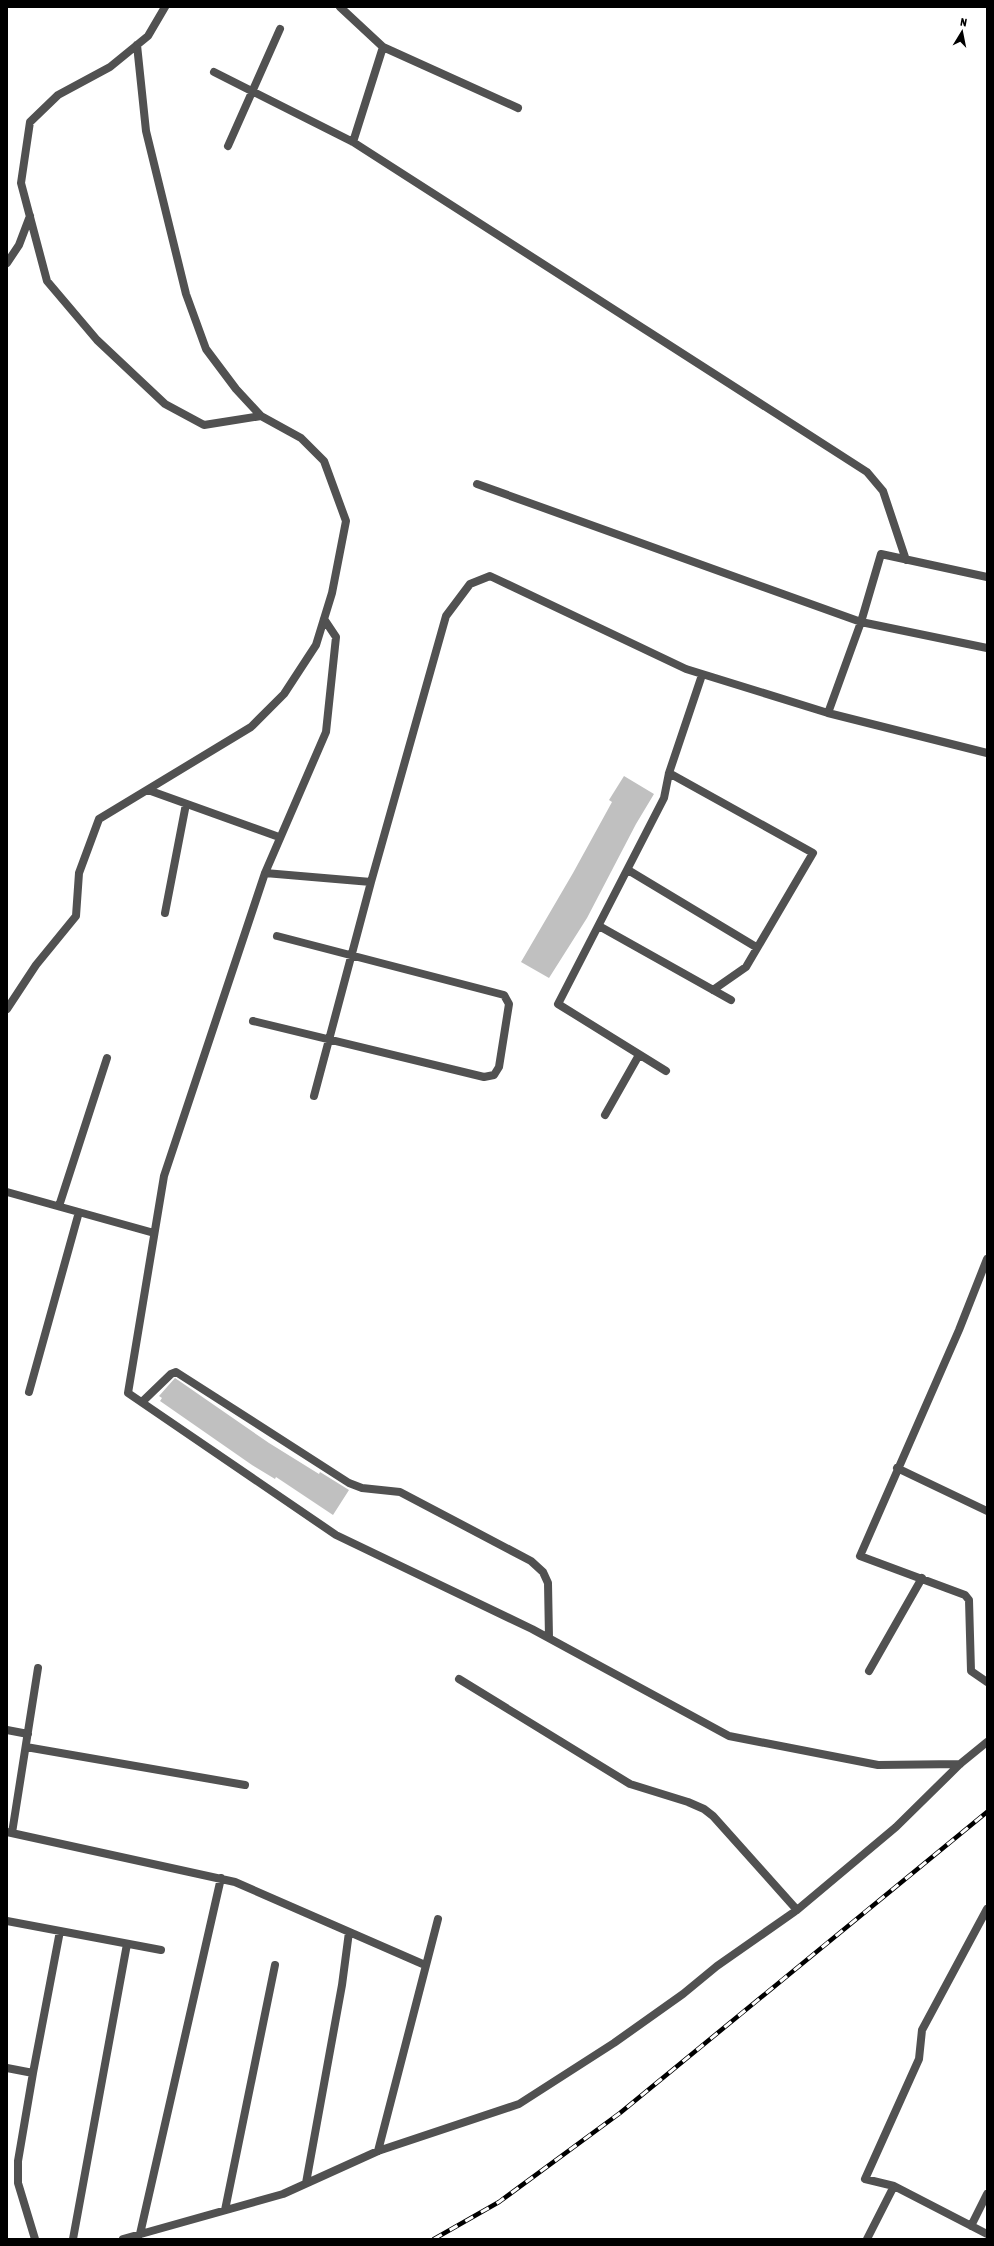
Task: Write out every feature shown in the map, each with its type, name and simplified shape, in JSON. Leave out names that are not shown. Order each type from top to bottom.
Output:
[{"type":"street","points":[[165,7],[148,36],[110,68],[58,95],[30,122],[21,183],[47,281],[97,340],[165,404],[204,425],[261,416]]},
{"type":"street","points":[[340,7],[384,47],[518,108]]},
{"type":"street","points":[[228,146],[280,29]]},
{"type":"street","points":[[7,1009],[36,965],[76,916],[79,873],[99,819],[251,727],[284,694],[316,645],[332,593],[346,521],[324,461],[301,438],[261,416],[236,389],[206,349],[186,294],[146,131],[137,45]]},
{"type":"street","points":[[353,142],[384,47]]},
{"type":"street","points":[[214,72],[253,90],[353,142],[867,472],[883,491],[906,560]]},
{"type":"street","points":[[7,263],[19,245],[30,216]]},
{"type":"street","points":[[477,484],[861,622],[987,648]]},
{"type":"street","points":[[828,713],[861,622],[881,554],[987,577]]},
{"type":"street","points":[[314,1096],[371,882],[446,616],[470,584],[490,576],[686,669],[702,675],[828,713],[987,753]]},
{"type":"street","points":[[324,619],[336,637],[326,732],[279,837],[265,873],[164,1176],[128,1393],[336,1535],[549,1638],[729,1736],[878,1765],[960,1764]]},
{"type":"street","points":[[666,1071],[558,1004],[664,798],[669,773],[702,675]]},
{"type":"street","points":[[669,773],[813,853],[756,947],[746,967],[713,990]]},
{"type":"street","points":[[148,790],[279,837]]},
{"type":"street","points":[[165,913],[186,804]]},
{"type":"street","points":[[628,870],[756,947]]},
{"type":"street","points":[[265,873],[371,882]]},
{"type":"street","points":[[599,926],[731,1000]]},
{"type":"street","points":[[253,1021],[484,1077],[494,1075],[499,1067],[509,1004],[506,997],[352,954],[277,936]]},
{"type":"street","points":[[605,1115],[639,1055]]},
{"type":"street","points":[[59,1206],[107,1058]]},
{"type":"street","points":[[7,1192],[154,1233]]},
{"type":"street","points":[[29,1392],[79,1212]]},
{"type":"street","points":[[987,1259],[959,1330],[897,1468],[860,1556],[960,1591],[969,1600],[971,1671],[987,1682]]},
{"type":"street","points":[[142,1402],[171,1374],[176,1372],[349,1483],[362,1488],[400,1492],[531,1561],[543,1572],[548,1583],[549,1638]]},
{"type":"street","points":[[897,1468],[987,1511]]},
{"type":"street","points":[[869,1671],[922,1578]]},
{"type":"street","points":[[38,1668],[26,1747],[10,1833],[221,1878],[245,1886],[425,1965]]},
{"type":"street","points":[[459,1679],[630,1784],[688,1802],[704,1809],[713,1816],[797,1910]]},
{"type":"street","points":[[7,1730],[28,1734]]},
{"type":"street","points":[[123,2239],[282,2194],[378,2151],[519,2104],[614,2043],[683,1994],[717,1966],[797,1910],[896,1827],[960,1764],[987,1742]]},
{"type":"street","points":[[26,1747],[245,1785]]},
{"type":"street","points":[[140,2234],[221,1878]]},
{"type":"street","points":[[985,2235],[971,2226],[894,2186],[865,2179],[919,2059],[922,2030],[987,1909]]},
{"type":"street","points":[[378,2151],[438,1919]]},
{"type":"street","points":[[7,1921],[161,1950]]},
{"type":"street","points":[[35,2239],[18,2183],[18,2161],[32,2073],[60,1931]]},
{"type":"street","points":[[306,2183],[342,1985],[349,1932]]},
{"type":"street","points":[[73,2239],[127,1944]]},
{"type":"street","points":[[225,2210],[275,1965]]},
{"type":"street","points":[[7,2068],[32,2073]]},
{"type":"street","points":[[867,2239],[894,2186]]},
{"type":"street","points":[[971,2226],[987,2194]]},
{"type":"building","points":[[624,776],[654,794],[636,824],[587,918],[549,978],[521,962],[573,873],[612,802],[609,800]]},
{"type":"building","points":[[175,1378],[269,1443],[319,1474],[320,1472],[349,1490],[333,1515],[276,1477],[275,1479],[252,1465],[160,1401],[162,1398],[159,1396]]},
{"type":"railway","points":[[434,2239],[499,2202],[620,2113],[987,1812]]}]
